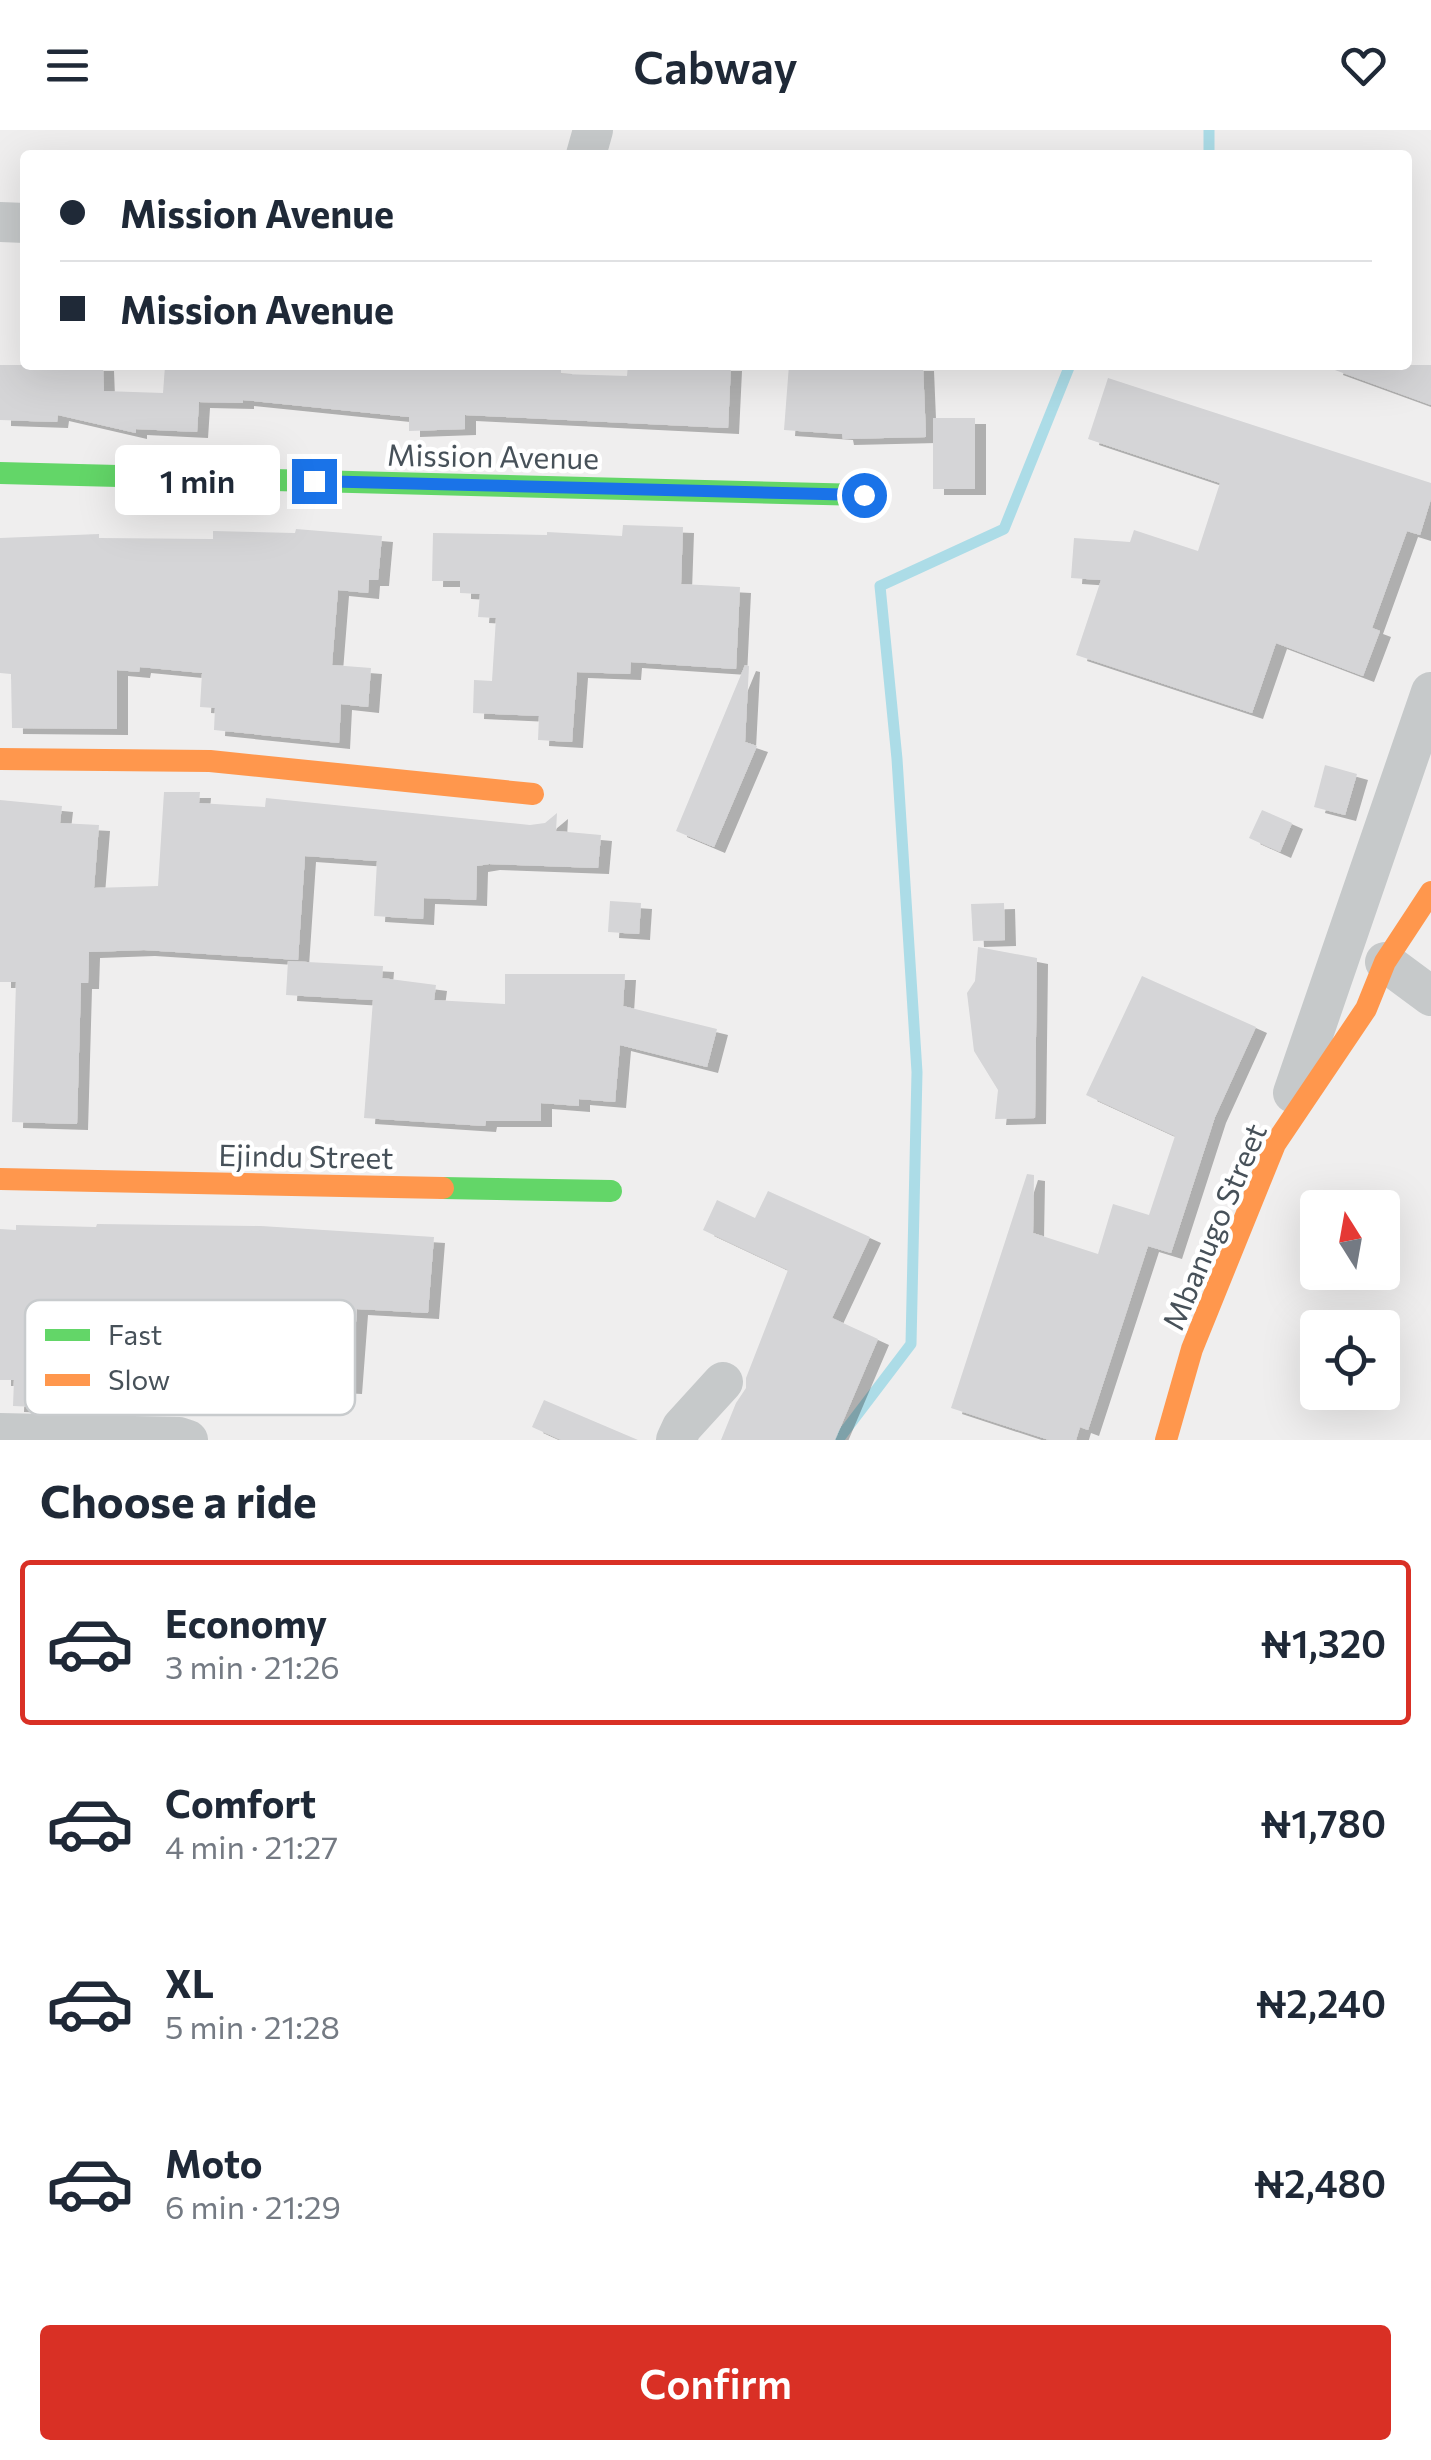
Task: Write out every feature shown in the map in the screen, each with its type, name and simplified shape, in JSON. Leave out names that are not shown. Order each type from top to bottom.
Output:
[{"type":"street","name":"Mission Avenue","points":[[0,473],[864,495]]},
{"type":"street","points":[[1276,1144],[1431,692]]},
{"type":"street","points":[[0,759],[210,761],[533,794]]},
{"type":"street","name":"Mbanugo Street","points":[[1166,1440],[1192,1350],[1276,1144],[1366,1008],[1384,962],[1431,892]]},
{"type":"street","points":[[1384,962],[1431,996]]},
{"type":"street","name":"Ejindu Street","points":[[0,1179],[611,1191]]},
{"type":"street","points":[[676,1440],[682,1427],[723,1382]]},
{"type":"street","points":[[0,1434],[188,1440]]},
{"type":"building","points":[[0,365],[20,365],[20,370],[103,370],[104,391],[163,393],[165,370],[561,370],[561,374],[627,376],[628,370],[731,370],[728,428],[465,415],[465,429],[409,431],[409,417],[243,400],[199,402],[197,432],[136,429],[136,433],[58,415],[57,422],[0,420]]},
{"type":"building","points":[[1412,365],[1431,365],[1431,405],[1335,370],[1412,370]]},
{"type":"building","points":[[789,370],[923,370],[926,437],[843,439],[842,434],[784,430]]},
{"type":"building","points":[[1108,378],[1431,483],[1431,499],[1420,535],[1407,531],[1372,628],[1380,631],[1363,676],[1276,643],[1252,713],[1076,655],[1101,580],[1071,578],[1074,538],[1130,542],[1134,530],[1198,551],[1220,483],[1088,439]]},
{"type":"building","points":[[933,418],[975,418],[975,489],[933,489]]},
{"type":"building","points":[[623,525],[683,527],[681,584],[740,587],[736,669],[631,662],[630,674],[577,672],[572,742],[538,740],[539,716],[473,713],[474,680],[492,681],[496,618],[478,617],[480,594],[460,593],[460,581],[432,581],[433,533],[622,536]]},
{"type":"building","points":[[296,529],[382,536],[378,580],[369,580],[368,593],[338,590],[332,665],[371,668],[368,707],[341,704],[339,743],[214,730],[215,708],[200,707],[202,673],[140,667],[139,672],[117,670],[117,729],[12,728],[11,674],[0,673],[0,538],[99,534],[99,538],[213,539],[213,531],[295,533]]},
{"type":"building","points":[[745,665],[749,666],[745,742],[757,746],[714,847],[676,831]]},
{"type":"building","points":[[1325,765],[1357,774],[1345,815],[1314,807]]},
{"type":"building","points":[[164,792],[200,792],[199,803],[265,807],[266,798],[530,825],[545,823],[557,813],[556,831],[601,835],[598,868],[477,866],[476,900],[424,898],[423,919],[374,916],[377,861],[305,856],[298,960],[144,950],[89,952],[88,983],[81,983],[77,1124],[12,1122],[16,982],[0,982],[0,800],[62,806],[60,823],[99,825],[94,888],[158,886]]},
{"type":"building","points":[[1262,810],[1292,823],[1280,852],[1249,838]]},
{"type":"building","points":[[610,901],[641,903],[639,934],[608,932]]},
{"type":"building","points":[[1004,903],[1005,940],[973,941],[971,904]]},
{"type":"building","points":[[978,947],[1037,958],[1035,1118],[995,1119],[998,1090],[974,1051],[967,993],[975,981]]},
{"type":"building","points":[[288,961],[383,966],[382,978],[436,985],[434,1000],[505,1004],[505,974],[625,974],[623,1006],[717,1029],[707,1067],[620,1045],[615,1102],[579,1099],[579,1106],[541,1103],[541,1121],[486,1121],[485,1126],[364,1118],[373,1000],[286,995]]},
{"type":"building","points":[[1142,976],[1256,1027],[1215,1117],[1171,1253],[1148,1246],[1088,1430],[1080,1427],[1076,1440],[1049,1440],[951,1408],[1027,1174],[1034,1175],[1033,1233],[1098,1254],[1113,1204],[1149,1215],[1175,1136],[1086,1095]]},
{"type":"building","points":[[768,1191],[870,1237],[832,1318],[878,1339],[835,1440],[721,1440],[746,1388],[746,1378],[788,1270],[703,1230],[717,1200],[755,1218]]},
{"type":"building","points":[[16,1225],[261,1226],[434,1237],[428,1313],[357,1309],[355,1335],[355,1300],[25,1300],[25,1407],[13,1406],[14,1380],[0,1380],[0,1229],[16,1230]]},
{"type":"building","points":[[544,1400],[638,1440],[561,1440],[532,1427]]},
{"type":"waterway","points":[[1209,130],[1209,150]]},
{"type":"waterway","points":[[838,1440],[911,1344],[917,1072],[897,759],[880,586],[1004,529],[1068,370]]},
{"type":"traffic: fast","points":[[0,473],[864,495]]},
{"type":"traffic: fast","points":[[443,1188],[611,1191]]},
{"type":"traffic: slow","points":[[0,759],[210,761],[533,794]]},
{"type":"traffic: slow","points":[[1166,1440],[1192,1349],[1275,1144],[1366,1009],[1385,962],[1431,892]]},
{"type":"traffic: slow","points":[[0,1179],[443,1188]]},
{"type":"route","points":[[314,481],[864,495]]}]
